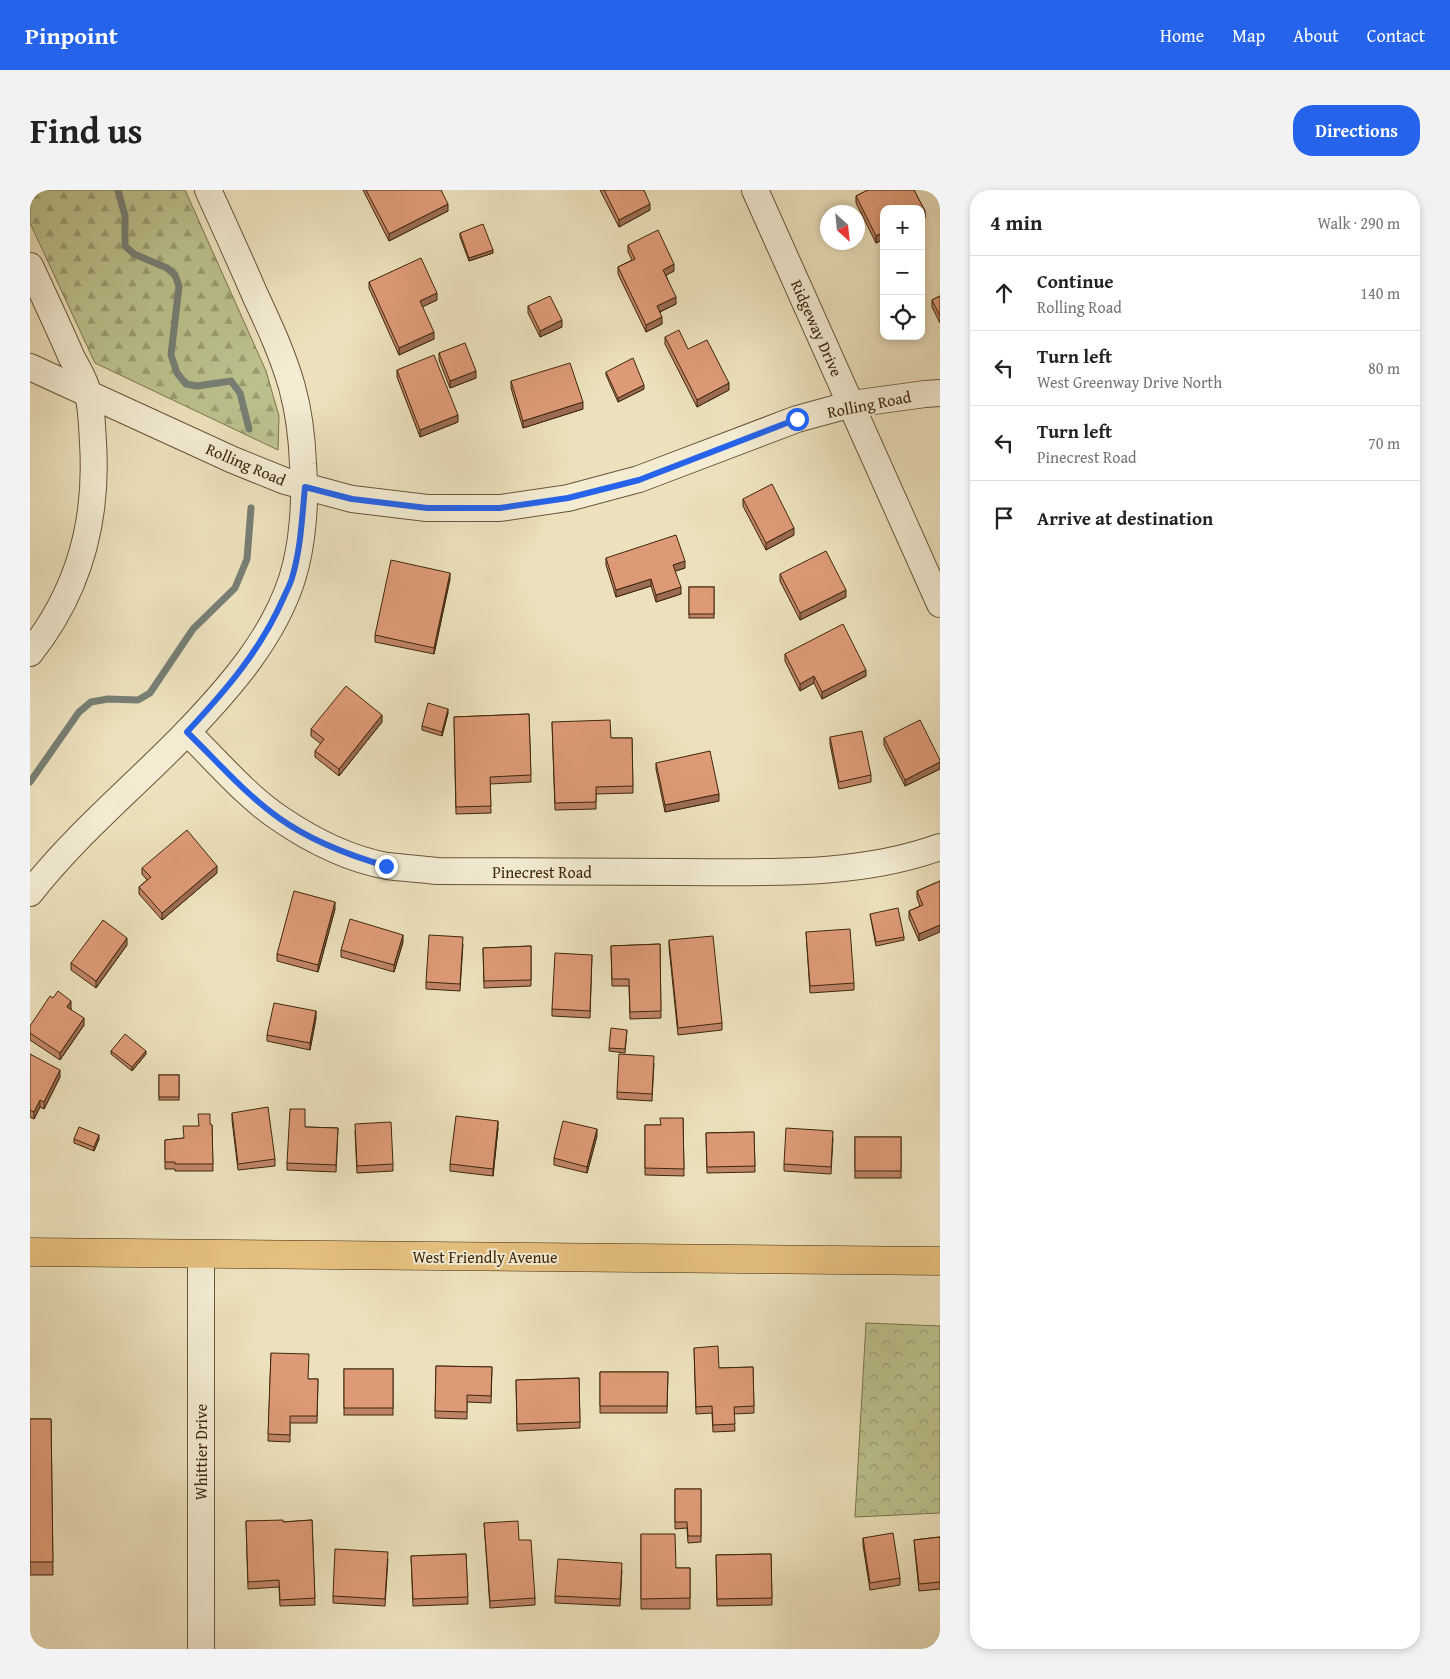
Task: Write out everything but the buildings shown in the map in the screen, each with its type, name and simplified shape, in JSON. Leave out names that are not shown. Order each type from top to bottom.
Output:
[{"type":"main road","name":"West Friendly Avenue","points":[[30,1252],[940,1261]]},
{"type":"street","points":[[30,892],[83,832],[187,732],[224,692],[253,655],[276,616],[292,578],[300,538],[305,487],[300,419],[292,386],[274,338],[208,190]]},
{"type":"street","name":"Ridgeway Drive","points":[[755,190],[940,604]]},
{"type":"street","points":[[30,266],[88,392],[92,419],[94,457],[92,500],[87,538],[77,570],[64,600],[44,636],[30,653]]},
{"type":"street","name":"Rolling Road","points":[[30,367],[233,460],[285,481],[352,499],[427,508],[500,508],[568,498],[639,480],[797,419],[852,404],[940,393]]},
{"type":"street","name":"Pinecrest Road","points":[[187,732],[250,794],[279,818],[315,840],[350,855],[386,866],[437,871],[823,871],[880,862],[927,852],[940,847]]},
{"type":"street","name":"Whittier Drive","points":[[201,1254],[201,1649]]},
{"type":"green space","points":[[30,190],[185,190],[266,371],[279,416],[278,450],[95,363],[30,223]]},
{"type":"green space","points":[[866,1323],[940,1326],[940,1513],[855,1517]]},
{"type":"waterway","points":[[118,190],[125,216],[125,246],[134,254],[167,268],[175,275],[179,286],[171,355],[177,373],[186,384],[197,386],[231,381],[240,393],[249,429]]},
{"type":"waterway","points":[[30,782],[79,712],[91,702],[108,699],[138,700],[150,693],[193,629],[235,588],[247,559],[251,508]]},
{"type":"route","points":[[386,866],[350,855],[315,840],[279,818],[250,794],[187,732],[224,692],[253,655],[276,616],[292,578],[300,538],[305,487],[352,499],[427,508],[500,508],[568,498],[639,480],[797,419]]}]
